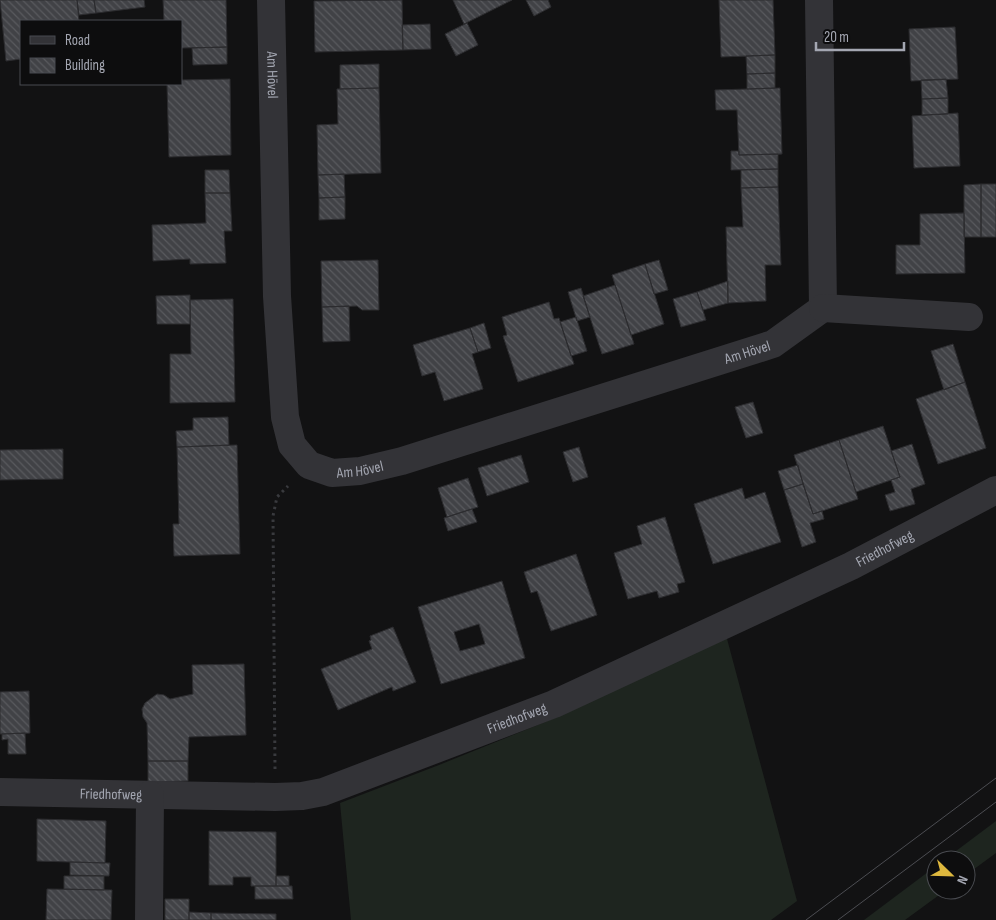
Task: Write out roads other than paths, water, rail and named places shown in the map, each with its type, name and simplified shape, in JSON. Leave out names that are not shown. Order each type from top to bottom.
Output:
[{"type":"street","name":"Am Hövel","points":[[271,0],[277,296],[285,417],[292,445],[309,465],[332,473],[360,471],[402,461],[773,344],[823,308]]},
{"type":"street","points":[[819,0],[823,308],[970,316]]},
{"type":"street","name":"Friedhofweg","points":[[0,792],[275,797],[302,796],[323,792],[554,704],[851,566],[996,490]]},
{"type":"street","points":[[149,920],[150,795]]},
{"type":"tram line","points":[[806,920],[996,778]]},
{"type":"tram line","points":[[838,920],[996,802]]}]
